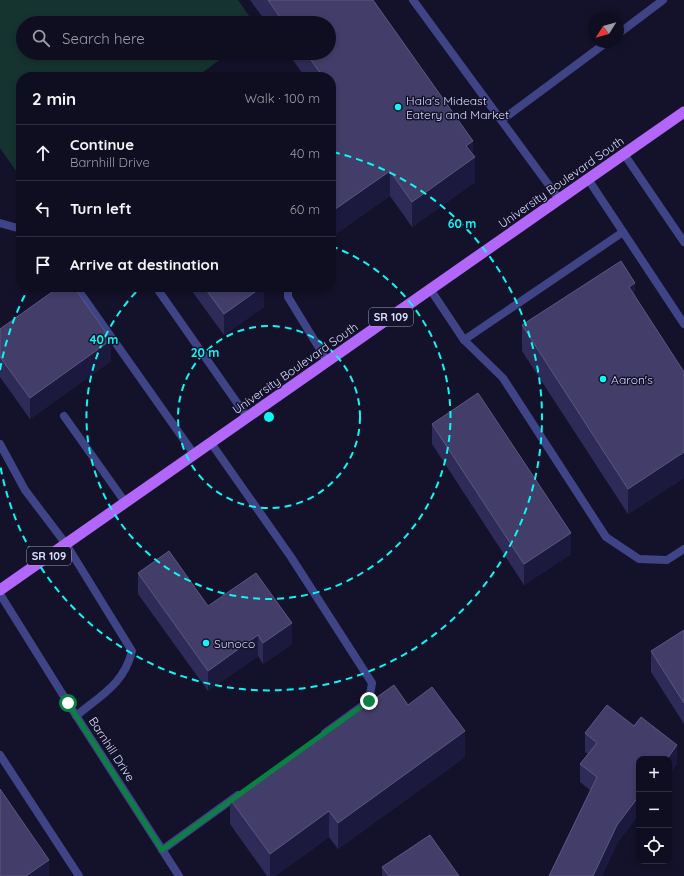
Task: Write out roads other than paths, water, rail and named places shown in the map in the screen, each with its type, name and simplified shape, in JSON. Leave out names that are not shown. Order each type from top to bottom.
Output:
[{"type":"main road","name":"University Boulevard South","points":[[0,590],[684,112]]},
{"type":"street","points":[[413,0],[559,199]]},
{"type":"street","points":[[624,29],[663,0]]},
{"type":"street","points":[[502,120],[599,48]]},
{"type":"street","points":[[624,154],[684,242]]},
{"type":"street","points":[[588,179],[684,324]]},
{"type":"street","points":[[0,223],[16,228]]},
{"type":"street","points":[[464,340],[623,232]]},
{"type":"street","points":[[430,289],[464,340],[503,378],[606,537],[639,559],[667,560],[684,549]]},
{"type":"street","points":[[80,292],[194,454]]},
{"type":"street","points":[[160,292],[247,417]]},
{"type":"street","points":[[288,292],[288,297],[327,361]]},
{"type":"street","points":[[64,416],[124,502]]},
{"type":"street","points":[[211,443],[290,557],[372,683],[369,701],[320,737]]},
{"type":"street","points":[[0,444],[25,490],[66,544],[132,651],[128,666],[121,679],[76,716]]},
{"type":"street","name":"Barnhill Drive","points":[[0,594],[76,716],[179,876]]},
{"type":"street","points":[[0,755],[79,876]]},
{"type":"street","points":[[162,850],[245,791]]},
{"type":"place","name":"Hala's Mideast Eatery and Market","points":[[398,107]]},
{"type":"place","name":"Aaron's","points":[[603,379]]},
{"type":"place","name":"Sunoco","points":[[206,643]]}]
